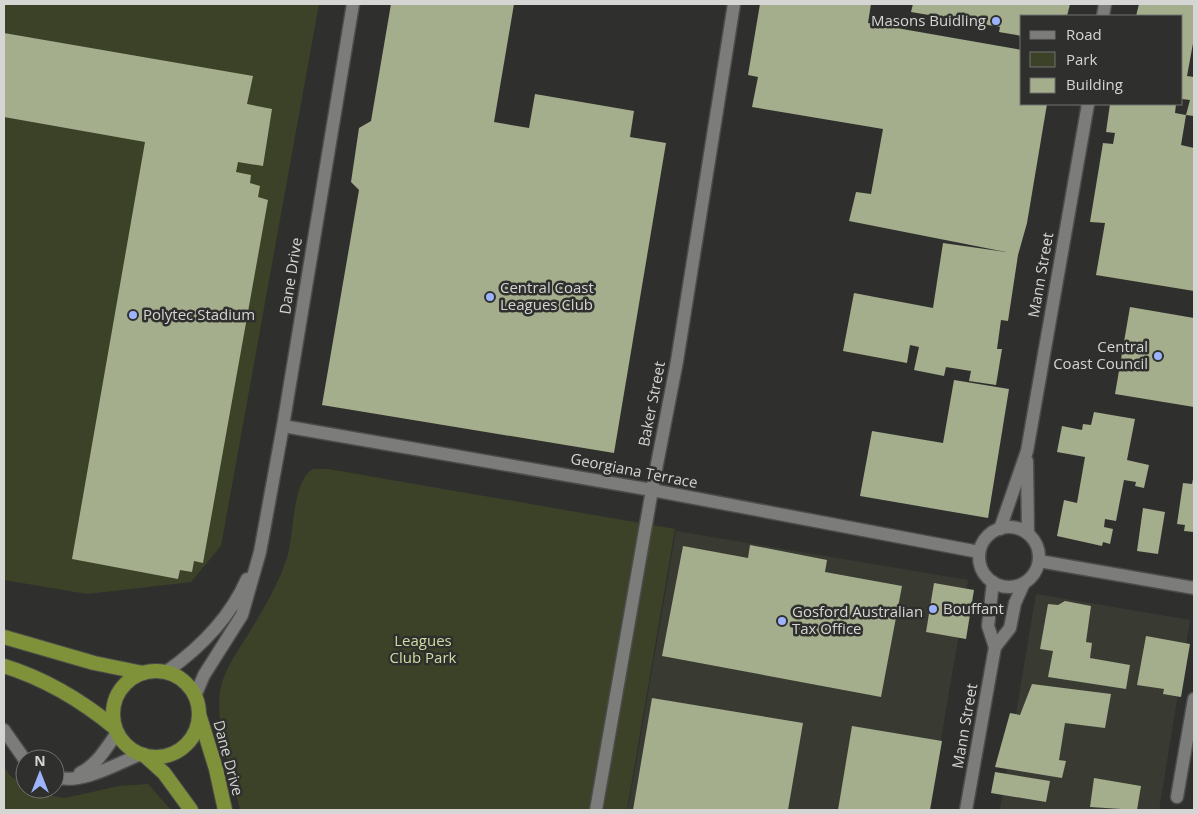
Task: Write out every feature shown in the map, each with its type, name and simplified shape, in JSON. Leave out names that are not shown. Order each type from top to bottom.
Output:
[{"type":"highway","points":[[4,637],[94,663],[143,673],[166,672],[178,677],[188,685],[195,696],[199,714],[194,732],[182,748],[170,754],[157,757],[143,754]]},
{"type":"highway","points":[[4,666],[32,675],[66,692],[116,730],[126,745],[143,754],[164,773],[191,810]]},
{"type":"highway","points":[[116,730],[113,715],[115,701],[121,689],[131,679],[143,673]]},
{"type":"highway","name":"Dane Drive","points":[[199,714],[216,769],[225,810]]},
{"type":"street","name":"Dane Drive","points":[[195,696],[204,675],[242,615],[260,552],[283,426],[353,4]]},
{"type":"street","name":"Baker Street","points":[[596,810],[652,490],[677,361],[734,4]]},
{"type":"street","name":"Mann Street","points":[[1000,529],[1027,451],[1088,105]]},
{"type":"street","name":"Georgiana Terrace","points":[[283,426],[652,490],[979,552]]},
{"type":"street","name":"Mann Street","points":[[1027,451],[1028,534]]},
{"type":"street","points":[[1014,527],[1028,534],[1038,546],[1039,561],[1037,570],[1024,583],[1006,587],[992,582],[982,571],[979,552],[988,536],[1000,529],[1014,527]]},
{"type":"street","name":"Dane Drive","points":[[166,672],[193,653],[223,620],[242,591],[260,552]]},
{"type":"street","points":[[1039,561],[1194,588]]},
{"type":"street","name":"Mann Street","points":[[992,582],[988,626],[995,647]]},
{"type":"street","name":"Mann Street","points":[[966,810],[995,647],[1010,628],[1015,602],[1024,583]]},
{"type":"street","points":[[1177,797],[1194,699]]},
{"type":"street","points":[[4,730],[17,749]]},
{"type":"street","points":[[65,777],[89,768],[100,756],[116,730]]},
{"type":"street","points":[[65,778],[90,774],[143,754]]},
{"type":"shaded area","points":[[676,531],[968,580],[929,810],[628,810]]},
{"type":"shaded area","points":[[1036,594],[1190,620],[1159,810],[1000,810]]},
{"type":"green space","name":"Polytec Stadium","points":[[4,4],[319,4],[221,546],[191,582],[87,594],[4,580]]},
{"type":"green space","name":"Leagues Club Park","points":[[313,469],[328,469],[675,529],[627,810],[240,810],[222,734],[219,704],[220,691],[228,668],[265,606],[279,578],[289,549],[297,496],[306,475]]},
{"type":"green space","points":[[4,766],[10,776],[15,779],[15,799],[65,799],[119,786],[148,784],[171,810],[4,810]]},
{"type":"building","name":"Central Coast Leagues Club","points":[[391,4],[514,4],[494,122],[529,128],[535,94],[634,111],[630,137],[666,143],[614,453],[322,405],[359,190],[351,182],[359,128],[371,121]]},
{"type":"building","points":[[760,4],[871,4],[868,23],[1020,50],[1020,105],[1047,105],[1027,223],[1018,255],[1008,321],[1001,320],[997,349],[1002,349],[996,385],[969,381],[971,371],[946,367],[944,376],[914,370],[919,347],[910,345],[907,363],[843,351],[854,293],[933,308],[943,243],[1006,252],[849,221],[856,192],[871,194],[883,129],[752,107],[758,77],[748,75]]},
{"type":"building","name":"Masons Buidling","points":[[913,4],[1070,4],[1067,15],[1020,15],[1020,36],[999,32],[1000,27],[911,12]]},
{"type":"building","points":[[1139,4],[1194,4],[1194,38],[1187,76],[1194,77],[1194,116],[1186,115],[1190,100],[1183,99],[1183,15],[1136,15]]},
{"type":"building","points":[[4,33],[253,76],[247,104],[272,109],[263,166],[238,162],[236,172],[251,175],[250,183],[260,186],[258,197],[268,200],[203,563],[194,561],[192,572],[180,570],[178,579],[72,559],[145,142],[4,117]]},
{"type":"building","points":[[1110,105],[1176,105],[1175,113],[1186,115],[1181,145],[1194,148],[1194,291],[1096,275],[1105,223],[1090,222],[1103,143],[1113,144],[1115,133],[1106,132]]},
{"type":"building","name":"Central Coast Council","points":[[1130,307],[1194,318],[1194,407],[1115,394]]},
{"type":"building","points":[[954,380],[1009,389],[988,518],[860,496],[872,431],[943,443]]},
{"type":"building","points":[[1094,412],[1135,419],[1127,460],[1149,465],[1144,488],[1135,486],[1136,482],[1124,480],[1116,521],[1105,519],[1104,527],[1113,529],[1110,544],[1103,542],[1102,546],[1057,536],[1064,500],[1077,503],[1085,457],[1057,452],[1062,426],[1082,430],[1083,424],[1091,425]]},
{"type":"building","points":[[1193,479],[1194,532],[1184,531],[1185,525],[1177,524],[1183,483],[1192,484]]},
{"type":"building","points":[[1143,508],[1165,512],[1158,554],[1137,551]]},
{"type":"building","name":"Gosford Australian Tax Office","points":[[750,545],[827,560],[825,572],[902,586],[881,697],[662,656],[683,546],[748,558]]},
{"type":"building","points":[[934,583],[974,590],[966,639],[926,632]]},
{"type":"building","points":[[1065,601],[1091,606],[1086,642],[1092,643],[1090,658],[1130,665],[1126,689],[1048,677],[1053,651],[1040,649],[1048,604],[1058,605]]},
{"type":"building","points":[[1146,636],[1190,644],[1181,697],[1163,694],[1164,689],[1137,685]]},
{"type":"building","points":[[1032,684],[1111,694],[1105,728],[1065,723],[1059,760],[1066,761],[1062,778],[995,767],[1010,713],[1020,715]]},
{"type":"building","points":[[652,698],[803,723],[788,810],[633,810]]},
{"type":"building","points":[[852,726],[942,741],[930,810],[838,810]]},
{"type":"building","points":[[995,772],[1050,781],[1046,802],[991,793]]},
{"type":"building","points":[[1094,778],[1141,786],[1137,810],[1090,807]]},
{"type":"place","name":"Masons Buidling","points":[[996,21]]},
{"type":"place","name":"Central Coast Leagues Club","points":[[490,297]]},
{"type":"place","name":"Polytec Stadium","points":[[133,315]]},
{"type":"place","name":"Central Coast Council","points":[[1158,356]]},
{"type":"place","name":"Bouffant","points":[[933,609]]},
{"type":"place","name":"Gosford Australian Tax Office","points":[[782,621]]}]
